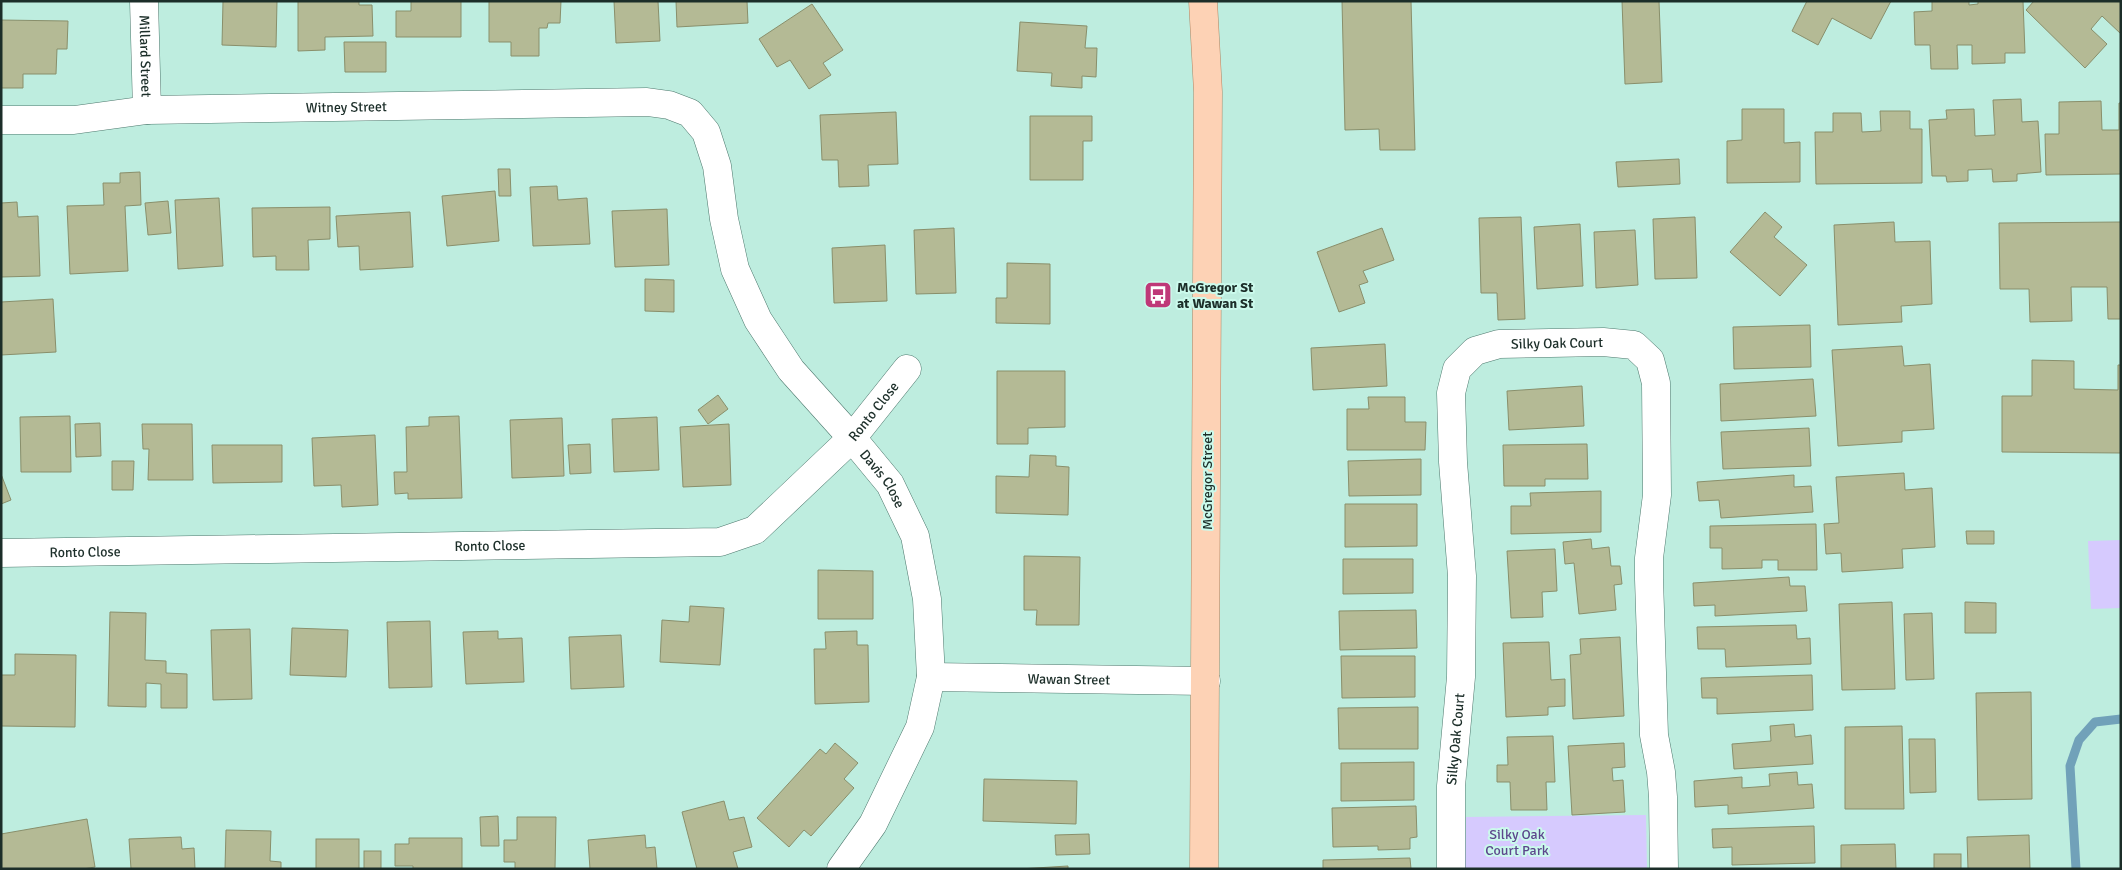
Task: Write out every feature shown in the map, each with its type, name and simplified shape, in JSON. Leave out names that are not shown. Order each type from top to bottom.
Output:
[{"type":"main road","name":"McGregor Street","points":[[1203,1],[1208,92],[1204,869]]},
{"type":"main road","name":"McGregor Street","points":[[1208,92],[1219,1]]},
{"type":"street","name":"Millard Street","points":[[144,1],[147,110]]},
{"type":"street","name":"Witney Street","points":[[1,120],[74,120],[147,110],[647,102],[669,105],[690,113]]},
{"type":"street","name":"Davis Close","points":[[690,113],[706,132],[717,166],[724,219],[735,269],[758,320],[792,370],[890,484],[915,536],[927,599],[930,677],[920,727],[873,824],[841,869]]},
{"type":"street","name":"Silky Oak Court","points":[[1451,869],[1450,793],[1461,677],[1462,576],[1452,442],[1451,393],[1457,370],[1476,352],[1499,344],[1603,342],[1634,345],[1650,360],[1656,383],[1657,495],[1649,558],[1649,579],[1654,735],[1662,788],[1664,869]]},
{"type":"street","name":"Ronto Close","points":[[1,553],[720,542],[755,530],[852,438],[907,369]]},
{"type":"street","name":"Wawan Street","points":[[930,677],[1206,680]]},
{"type":"green space","points":[[2121,540],[2121,608],[2091,609],[2088,541]]},
{"type":"green space","name":"Silky Oak Court Park","points":[[1646,815],[1647,869],[1465,869],[1466,817]]},
{"type":"building","points":[[223,1],[277,1],[276,47],[222,45]]},
{"type":"building","points":[[298,1],[359,1],[359,5],[372,5],[373,36],[325,37],[325,50],[298,51]]},
{"type":"building","points":[[411,1],[461,1],[461,37],[396,37],[396,11],[411,11]]},
{"type":"building","points":[[489,1],[561,1],[560,23],[548,23],[547,28],[539,28],[539,56],[511,56],[511,42],[489,42]]},
{"type":"building","points":[[614,1],[658,1],[660,41],[616,43]]},
{"type":"building","points":[[676,1],[747,1],[748,23],[677,27]]},
{"type":"building","points":[[1342,1],[1411,1],[1415,150],[1380,150],[1379,129],[1345,130]]},
{"type":"building","points":[[1622,1],[1659,1],[1662,82],[1625,84]]},
{"type":"building","points":[[1807,1],[1891,1],[1871,39],[1832,18],[1818,45],[1792,31]]},
{"type":"building","points":[[1932,1],[1969,1],[1969,5],[1978,4],[1978,1],[2023,1],[2025,53],[2005,53],[2005,63],[1972,64],[1972,45],[1957,45],[1958,69],[1931,69],[1930,45],[1915,45],[1914,12],[1932,11]]},
{"type":"building","points":[[2034,1],[2121,1],[2121,34],[2102,16],[2091,29],[2107,44],[2085,68],[2026,10]]},
{"type":"building","points":[[812,4],[843,50],[823,63],[831,75],[809,89],[790,60],[777,67],[759,39]]},
{"type":"building","points":[[1,20],[68,21],[67,49],[57,49],[56,74],[23,74],[23,88],[1,88]]},
{"type":"building","points":[[1020,22],[1087,26],[1085,48],[1097,48],[1096,77],[1082,76],[1082,88],[1051,86],[1052,73],[1017,71]]},
{"type":"building","points":[[344,42],[386,42],[386,72],[345,72]]},
{"type":"building","points":[[2021,99],[2022,122],[2038,121],[2041,172],[2017,174],[2017,181],[1993,182],[1992,169],[1968,170],[1968,181],[1947,182],[1946,176],[1932,176],[1929,120],[1947,119],[1946,110],[1974,109],[1975,136],[1995,135],[1993,100]]},
{"type":"building","points":[[2101,101],[2102,130],[2119,130],[2119,103],[2121,103],[2121,174],[2046,175],[2045,134],[2059,134],[2059,102]]},
{"type":"building","points":[[1742,109],[1784,109],[1784,143],[1800,142],[1800,182],[1727,183],[1727,141],[1742,140]]},
{"type":"building","points":[[1880,111],[1910,111],[1910,129],[1922,129],[1922,183],[1816,184],[1815,132],[1833,132],[1833,113],[1861,113],[1862,132],[1881,131]]},
{"type":"building","points":[[896,112],[898,164],[868,165],[869,186],[839,187],[838,160],[822,160],[820,115]]},
{"type":"building","points":[[1030,116],[1092,116],[1092,141],[1083,141],[1083,180],[1030,180]]},
{"type":"building","points":[[1679,159],[1680,184],[1618,187],[1616,162]]},
{"type":"building","points":[[498,169],[510,169],[511,196],[499,196]]},
{"type":"building","points":[[140,172],[141,205],[125,206],[128,271],[70,274],[67,206],[104,205],[103,183],[120,183],[120,173]]},
{"type":"building","points":[[557,186],[558,200],[587,198],[590,244],[533,246],[530,187]]},
{"type":"building","points":[[495,191],[499,241],[447,246],[442,196]]},
{"type":"building","points":[[219,198],[223,266],[178,269],[175,200]]},
{"type":"building","points":[[168,201],[171,233],[148,235],[145,203]]},
{"type":"building","points":[[17,202],[18,217],[38,216],[40,276],[1,277],[1,203]]},
{"type":"building","points":[[330,207],[330,239],[308,240],[309,270],[276,270],[276,256],[253,257],[252,208]]},
{"type":"building","points":[[667,209],[669,265],[615,267],[612,211]]},
{"type":"building","points":[[410,212],[413,267],[360,270],[359,246],[338,247],[336,216]]},
{"type":"building","points":[[1765,212],[1782,227],[1774,237],[1807,265],[1780,296],[1730,252]]},
{"type":"building","points":[[1521,217],[1525,319],[1498,320],[1497,293],[1481,293],[1479,218]]},
{"type":"building","points":[[1695,217],[1697,278],[1655,279],[1653,219]]},
{"type":"building","points":[[1894,222],[1895,242],[1930,241],[1932,304],[1901,306],[1902,322],[1838,325],[1834,225]]},
{"type":"building","points":[[2121,222],[2121,319],[2108,319],[2107,287],[2071,287],[2072,321],[2030,322],[2029,289],[2000,289],[1999,223]]},
{"type":"building","points":[[1580,224],[1583,286],[1537,289],[1534,227]]},
{"type":"building","points":[[954,228],[956,293],[916,294],[914,230]]},
{"type":"building","points":[[1382,228],[1394,260],[1363,271],[1368,282],[1359,285],[1365,303],[1339,312],[1317,252]]},
{"type":"building","points":[[1635,230],[1638,285],[1596,288],[1594,232]]},
{"type":"building","points":[[885,245],[887,301],[834,303],[832,248]]},
{"type":"building","points":[[1007,263],[1050,264],[1050,324],[996,323],[996,298],[1007,298]]},
{"type":"building","points":[[645,279],[674,280],[674,312],[645,311]]},
{"type":"building","points":[[53,299],[56,352],[1,355],[1,302]]},
{"type":"building","points":[[1810,325],[1811,367],[1734,369],[1733,327]]},
{"type":"building","points":[[1385,344],[1387,386],[1313,390],[1311,348]]},
{"type":"building","points":[[1902,346],[1904,366],[1930,364],[1934,429],[1902,431],[1902,442],[1838,446],[1832,350]]},
{"type":"building","points":[[2032,360],[2074,361],[2074,389],[2118,390],[2118,365],[2121,365],[2121,453],[2002,452],[2002,396],[2032,396]]},
{"type":"building","points":[[997,371],[1065,371],[1065,427],[1028,428],[1028,444],[997,444]]},
{"type":"building","points":[[1813,379],[1816,416],[1721,421],[1720,384]]},
{"type":"building","points":[[1582,386],[1584,426],[1509,430],[1507,391]]},
{"type":"building","points":[[718,395],[728,409],[708,424],[698,410]]},
{"type":"building","points":[[1368,397],[1405,397],[1405,422],[1426,422],[1425,450],[1347,450],[1347,409],[1369,409]]},
{"type":"building","points":[[70,416],[71,472],[21,472],[20,417]]},
{"type":"building","points":[[459,416],[462,498],[408,499],[408,493],[395,494],[394,472],[407,472],[406,427],[429,426],[429,417]]},
{"type":"building","points":[[657,417],[659,470],[614,472],[612,419]]},
{"type":"building","points":[[562,418],[564,476],[512,478],[510,420]]},
{"type":"building","points":[[100,423],[101,456],[76,457],[75,424]]},
{"type":"building","points":[[142,424],[192,424],[193,480],[148,480],[149,449],[143,449]]},
{"type":"building","points":[[729,424],[731,485],[683,487],[680,427]]},
{"type":"building","points":[[1809,428],[1811,466],[1723,469],[1721,432]]},
{"type":"building","points":[[375,435],[378,505],[342,507],[341,485],[314,486],[312,438]]},
{"type":"building","points":[[590,444],[591,473],[570,474],[568,445]]},
{"type":"building","points":[[1587,444],[1588,479],[1545,479],[1545,486],[1504,486],[1503,445]]},
{"type":"building","points":[[212,445],[282,445],[282,482],[213,483]]},
{"type":"building","points":[[1030,455],[1056,456],[1056,466],[1069,467],[1068,515],[996,513],[996,476],[1029,477]]},
{"type":"building","points":[[1421,459],[1421,495],[1349,496],[1348,461]]},
{"type":"building","points":[[112,461],[134,461],[133,490],[112,490]]},
{"type":"building","points":[[1904,473],[1905,490],[1932,488],[1935,547],[1902,549],[1903,568],[1842,572],[1841,553],[1826,554],[1824,524],[1839,523],[1836,477]]},
{"type":"building","points":[[1,474],[11,500],[1,504]]},
{"type":"building","points":[[1794,475],[1794,487],[1811,486],[1813,512],[1721,518],[1719,500],[1699,501],[1697,482]]},
{"type":"building","points":[[1601,491],[1601,532],[1511,534],[1511,506],[1531,506],[1530,493]]},
{"type":"building","points":[[1345,504],[1417,504],[1417,546],[1345,547]]},
{"type":"building","points":[[1816,524],[1817,570],[1778,570],[1778,560],[1762,560],[1762,568],[1722,569],[1722,548],[1710,548],[1710,526]]},
{"type":"building","points":[[1966,531],[1994,531],[1994,544],[1967,544]]},
{"type":"building","points":[[1591,539],[1592,549],[1609,547],[1611,566],[1620,566],[1622,584],[1614,585],[1616,610],[1579,614],[1574,563],[1565,564],[1563,542]]},
{"type":"building","points":[[1555,549],[1557,591],[1542,592],[1543,617],[1511,618],[1507,551]]},
{"type":"building","points":[[1024,556],[1080,557],[1079,625],[1036,625],[1037,610],[1024,610]]},
{"type":"building","points":[[1343,559],[1413,559],[1413,593],[1343,594]]},
{"type":"building","points":[[818,570],[873,571],[873,619],[818,619]]},
{"type":"building","points":[[1789,577],[1790,586],[1805,586],[1807,611],[1715,616],[1715,605],[1694,606],[1693,583]]},
{"type":"building","points":[[1892,602],[1895,689],[1842,690],[1839,604]]},
{"type":"building","points":[[1965,602],[1996,603],[1996,633],[1965,633]]},
{"type":"building","points":[[690,606],[724,608],[720,665],[660,662],[662,620],[689,622]]},
{"type":"building","points":[[1416,610],[1417,648],[1340,650],[1339,611]]},
{"type":"building","points":[[110,612],[146,613],[145,660],[166,661],[166,673],[187,674],[187,708],[161,708],[161,684],[146,683],[146,707],[108,706]]},
{"type":"building","points":[[1932,613],[1934,679],[1906,680],[1904,614]]},
{"type":"building","points":[[430,621],[432,687],[389,688],[387,622]]},
{"type":"building","points":[[1796,625],[1797,639],[1810,638],[1811,664],[1726,667],[1725,649],[1698,649],[1697,627]]},
{"type":"building","points":[[292,628],[348,630],[346,677],[290,675]]},
{"type":"building","points":[[250,629],[252,699],[213,700],[211,630]]},
{"type":"building","points":[[498,631],[498,639],[522,638],[524,682],[466,684],[463,632]]},
{"type":"building","points":[[857,631],[857,645],[868,645],[869,702],[815,704],[814,649],[826,649],[825,632]]},
{"type":"building","points":[[621,635],[624,687],[571,689],[569,637]]},
{"type":"building","points":[[1620,637],[1624,716],[1573,719],[1570,655],[1581,654],[1580,639]]},
{"type":"building","points":[[1549,642],[1551,680],[1565,679],[1565,706],[1548,707],[1548,715],[1506,717],[1503,643]]},
{"type":"building","points":[[15,654],[76,655],[75,727],[1,726],[1,675],[15,675]]},
{"type":"building","points":[[1341,656],[1415,656],[1415,697],[1342,698]]},
{"type":"building","points":[[1812,675],[1813,710],[1717,714],[1717,698],[1702,698],[1701,678]]},
{"type":"building","points":[[2031,692],[2032,799],[1978,800],[1976,693]]},
{"type":"building","points":[[1418,707],[1418,749],[1339,749],[1338,708]]},
{"type":"building","points":[[1794,724],[1795,737],[1811,735],[1813,764],[1734,769],[1732,744],[1771,741],[1770,726]]},
{"type":"building","points":[[1902,726],[1904,809],[1845,809],[1845,727]]},
{"type":"building","points":[[1553,736],[1555,782],[1546,782],[1547,810],[1511,810],[1510,782],[1497,782],[1497,765],[1508,765],[1507,737]]},
{"type":"building","points":[[1909,739],[1935,739],[1936,792],[1910,793]]},
{"type":"building","points":[[835,743],[858,763],[844,779],[854,788],[811,836],[804,830],[789,847],[757,818],[820,749],[826,754]]},
{"type":"building","points":[[1624,743],[1625,767],[1612,768],[1613,781],[1623,780],[1625,812],[1572,815],[1568,746]]},
{"type":"building","points":[[1414,762],[1414,800],[1341,801],[1341,763]]},
{"type":"building","points":[[1797,772],[1798,785],[1812,784],[1814,808],[1728,814],[1728,805],[1695,807],[1694,781],[1742,777],[1742,788],[1770,786],[1769,774]]},
{"type":"building","points":[[984,779],[1077,781],[1076,824],[983,821]]},
{"type":"building","points":[[724,801],[729,820],[744,817],[752,847],[733,852],[738,869],[697,869],[682,812]]},
{"type":"building","points":[[1416,806],[1417,837],[1410,838],[1410,849],[1378,850],[1378,846],[1333,847],[1332,808]]},
{"type":"building","points":[[498,816],[499,846],[481,846],[480,817]]},
{"type":"building","points":[[517,817],[556,817],[555,869],[515,869],[515,862],[504,862],[504,840],[517,840]]},
{"type":"building","points":[[87,819],[95,867],[83,869],[1,869],[1,834]]},
{"type":"building","points":[[1814,826],[1815,863],[1732,865],[1732,847],[1713,848],[1712,829]]},
{"type":"building","points":[[226,830],[271,831],[270,861],[281,862],[281,869],[225,869]]},
{"type":"building","points":[[1089,834],[1090,854],[1056,855],[1055,835]]},
{"type":"building","points":[[645,835],[646,848],[655,847],[657,869],[590,869],[588,840]]},
{"type":"building","points":[[2029,835],[2030,869],[1968,869],[1967,837]]},
{"type":"building","points":[[181,837],[182,849],[194,848],[195,869],[131,869],[129,839]]},
{"type":"building","points":[[409,838],[462,838],[462,869],[413,869],[413,866],[395,866],[395,844],[409,844]]},
{"type":"building","points":[[316,839],[359,839],[359,869],[316,869]]},
{"type":"building","points":[[1895,844],[1896,869],[1841,869],[1841,845]]},
{"type":"building","points":[[364,851],[381,851],[381,869],[364,869]]},
{"type":"building","points":[[1934,854],[1961,854],[1961,869],[1934,869]]},
{"type":"building","points":[[1410,858],[1411,869],[1323,869],[1323,860]]},
{"type":"building","points":[[1068,866],[1068,869],[1019,869]]},
{"type":"waterway","points":[[2076,869],[2070,766],[2079,740],[2095,722],[2121,719]]},
{"type":"place","name":"McGregor St at Wawan St","points":[[1158,295]]}]
